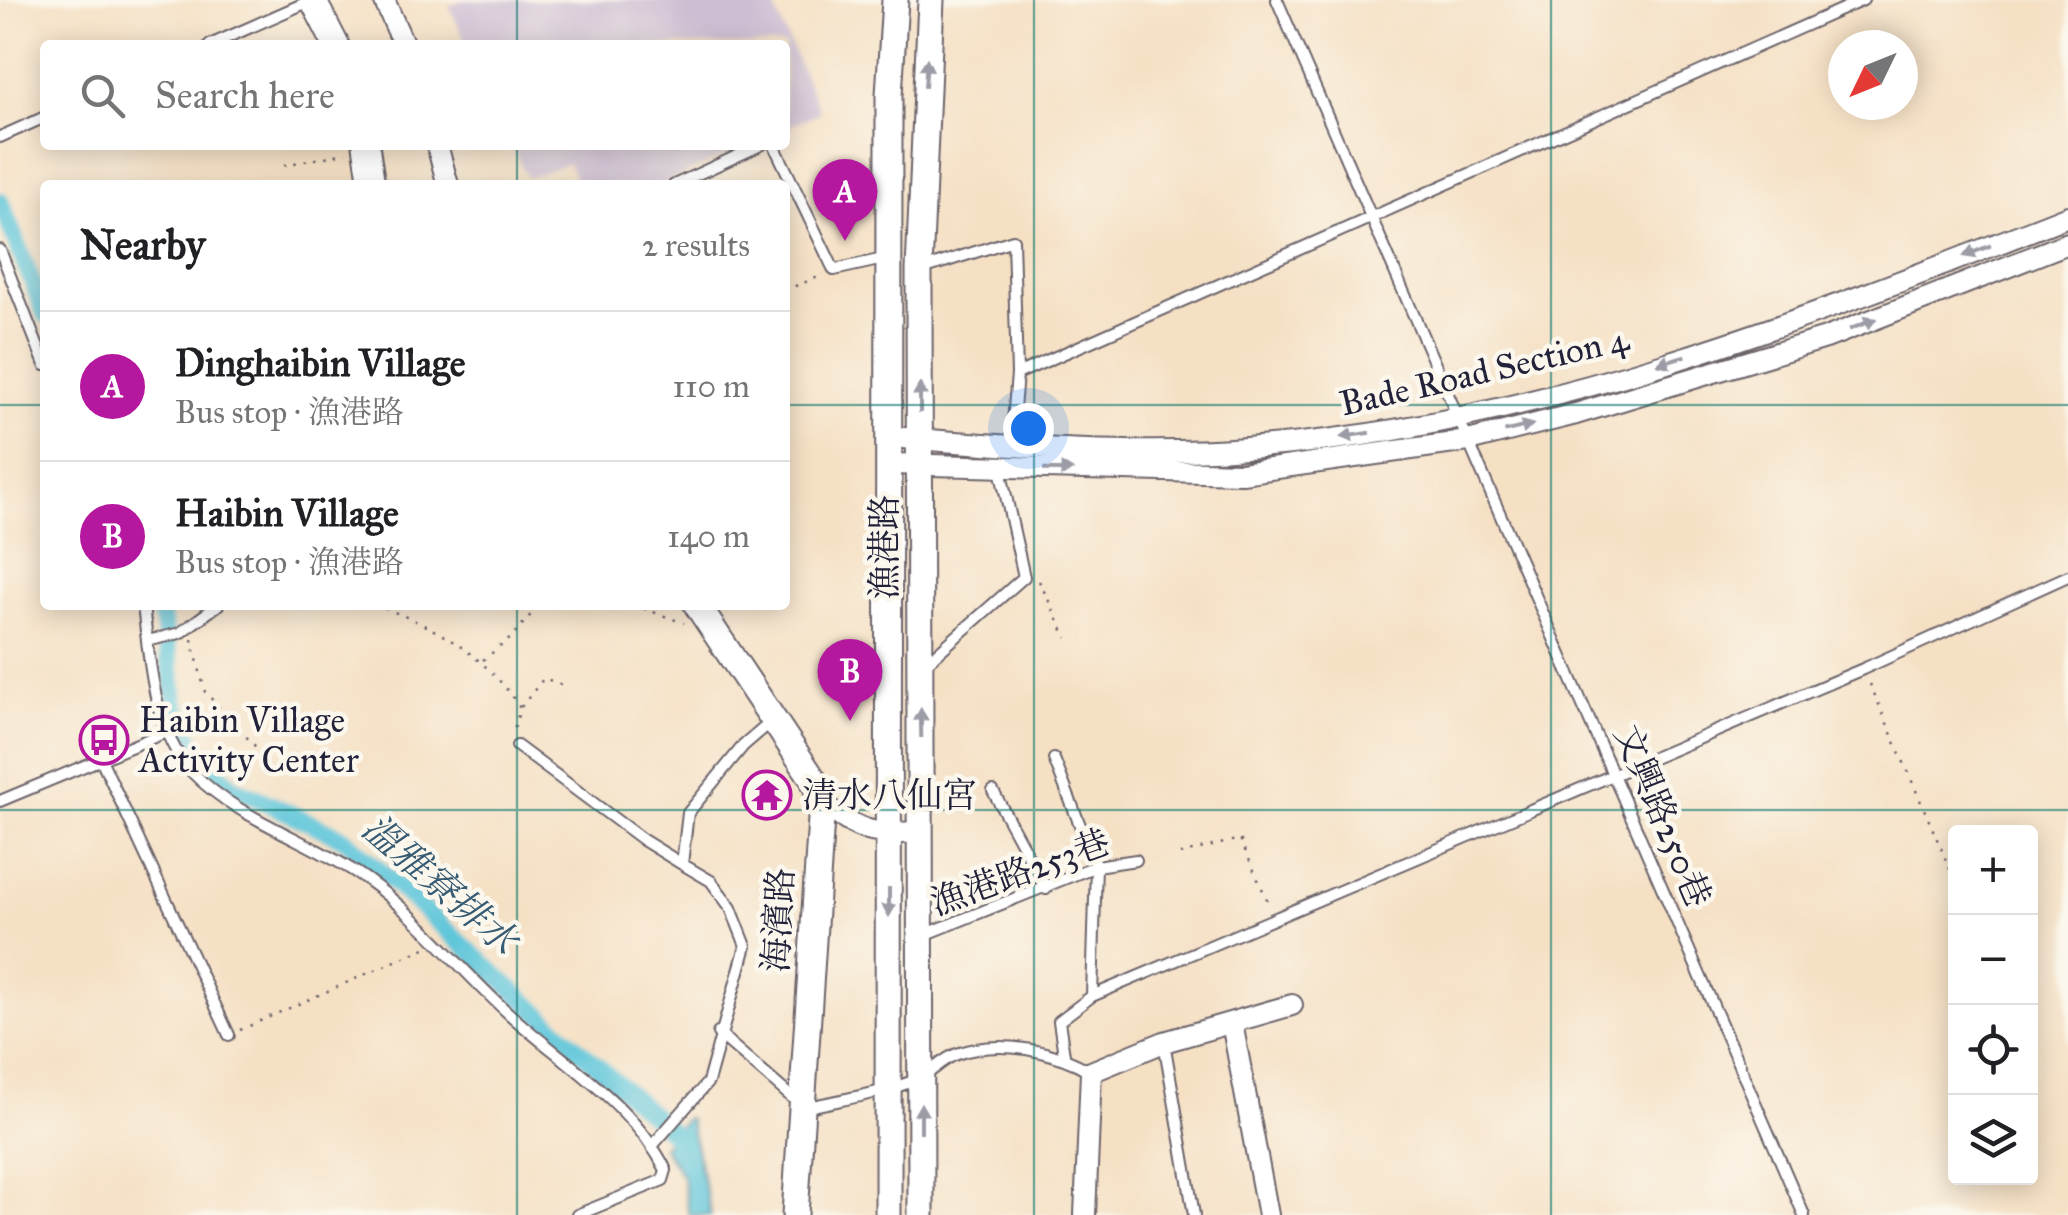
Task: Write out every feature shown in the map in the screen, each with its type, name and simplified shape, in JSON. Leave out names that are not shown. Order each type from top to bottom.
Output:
[{"type":"street","points":[[313,0],[333,40]]},
{"type":"street","points":[[384,0],[402,40]]},
{"type":"street","name":"漁港路","points":[[888,1215],[889,95],[896,0]]},
{"type":"street","name":"漁港路","points":[[921,1215],[919,270],[931,0]]},
{"type":"street","points":[[366,150],[371,180]]},
{"type":"street","points":[[438,150],[447,180]]},
{"type":"street","name":"Bade Road Section 4","points":[[890,437],[1011,444],[1244,448],[1394,428],[1585,386],[1818,314],[2068,216]]},
{"type":"street","name":"Bade Road Section 4","points":[[891,464],[920,468],[1242,473],[1468,441],[1576,414],[1826,338],[2068,243]]},
{"type":"street","points":[[1818,314],[1826,338]]},
{"type":"street","points":[[1394,428],[1400,452]]},
{"type":"street","points":[[700,610],[813,779],[822,803],[857,830],[889,835],[922,831]]},
{"type":"street","name":"海濱路","points":[[796,1215],[822,803]]},
{"type":"street","points":[[1085,1215],[1092,1072],[1164,1042],[1292,1005]]},
{"type":"street","points":[[1232,1023],[1268,1215]]},
{"type":"lane","points":[[221,40],[313,0]]},
{"type":"lane","name":"文興路250巷","points":[[1277,0],[1616,774],[1804,1215]]},
{"type":"lane","points":[[1017,374],[1863,0]]},
{"type":"lane","points":[[0,136],[40,119]]},
{"type":"lane","points":[[685,180],[750,150]]},
{"type":"lane","points":[[776,150],[834,270],[890,258]]},
{"type":"lane","points":[[919,270],[1013,240],[1017,374],[1011,444]]},
{"type":"lane","points":[[0,250],[40,352]]},
{"type":"lane","points":[[920,669],[1024,577],[1000,469]]},
{"type":"lane","points":[[1064,1055],[1059,1021],[1092,996],[1863,668],[2068,576]]},
{"type":"lane","points":[[144,610],[166,732],[190,770],[246,813],[366,880],[604,1094],[653,1145],[666,1170],[662,1180],[577,1215]]},
{"type":"lane","points":[[151,640],[185,630],[211,610]]},
{"type":"lane","points":[[682,864],[688,813],[743,746],[772,721]]},
{"type":"lane","points":[[0,801],[166,732]]},
{"type":"lane","points":[[517,746],[643,840],[711,880],[731,908],[746,946],[718,1033],[708,1082],[653,1145]]},
{"type":"lane","points":[[102,759],[229,1035]]},
{"type":"lane","points":[[1054,759],[1096,866],[1092,996]]},
{"type":"lane","points":[[993,791],[1046,889]]},
{"type":"lane","name":"漁港路253巷","points":[[922,936],[1096,866],[1136,860]]},
{"type":"lane","points":[[718,1033],[804,1108],[921,1078],[953,1054],[984,1047],[1064,1055],[1092,1072]]},
{"type":"lane","points":[[1164,1042],[1194,1215]]},
{"type":"path","points":[[284,165],[352,150]]},
{"type":"path","points":[[790,288],[834,270]]},
{"type":"path","points":[[1023,572],[1034,570],[1067,638]]},
{"type":"path","points":[[387,610],[437,630],[482,661],[520,708]]},
{"type":"path","points":[[482,661],[511,638],[535,610]]},
{"type":"path","points":[[649,610],[714,631]]},
{"type":"path","points":[[185,630],[206,692],[266,758]]},
{"type":"path","points":[[1863,668],[1948,864]]},
{"type":"path","points":[[517,746],[512,726],[520,708],[544,678],[564,686]]},
{"type":"path","points":[[1180,854],[1240,839],[1276,919]]},
{"type":"path","points":[[229,1035],[435,943]]},
{"type":"shaded area","points":[[462,0],[771,0],[788,40],[465,40],[449,6]]},
{"type":"shaded area","points":[[790,43],[820,112],[790,126]]},
{"type":"shaded area","points":[[514,150],[737,150],[670,180],[576,180],[568,163],[527,178]]},
{"type":"water","points":[[686,1118],[711,1215],[689,1215],[682,1176],[663,1147]]},
{"type":"waterway","name":"溫雅寮排水","points":[[0,201],[40,301]]},
{"type":"waterway","name":"溫雅寮排水","points":[[161,610],[176,703],[196,752],[233,787],[345,839],[683,1143],[685,1151]]},
{"type":"place","name":"Dinghaibin Village","points":[[845,241]]},
{"type":"place","name":"Haibin Village","points":[[850,721]]},
{"type":"place","name":"Haibin Village Activity Center","points":[[104,740]]},
{"type":"place","name":"清水八仙宮","points":[[767,795]]}]
